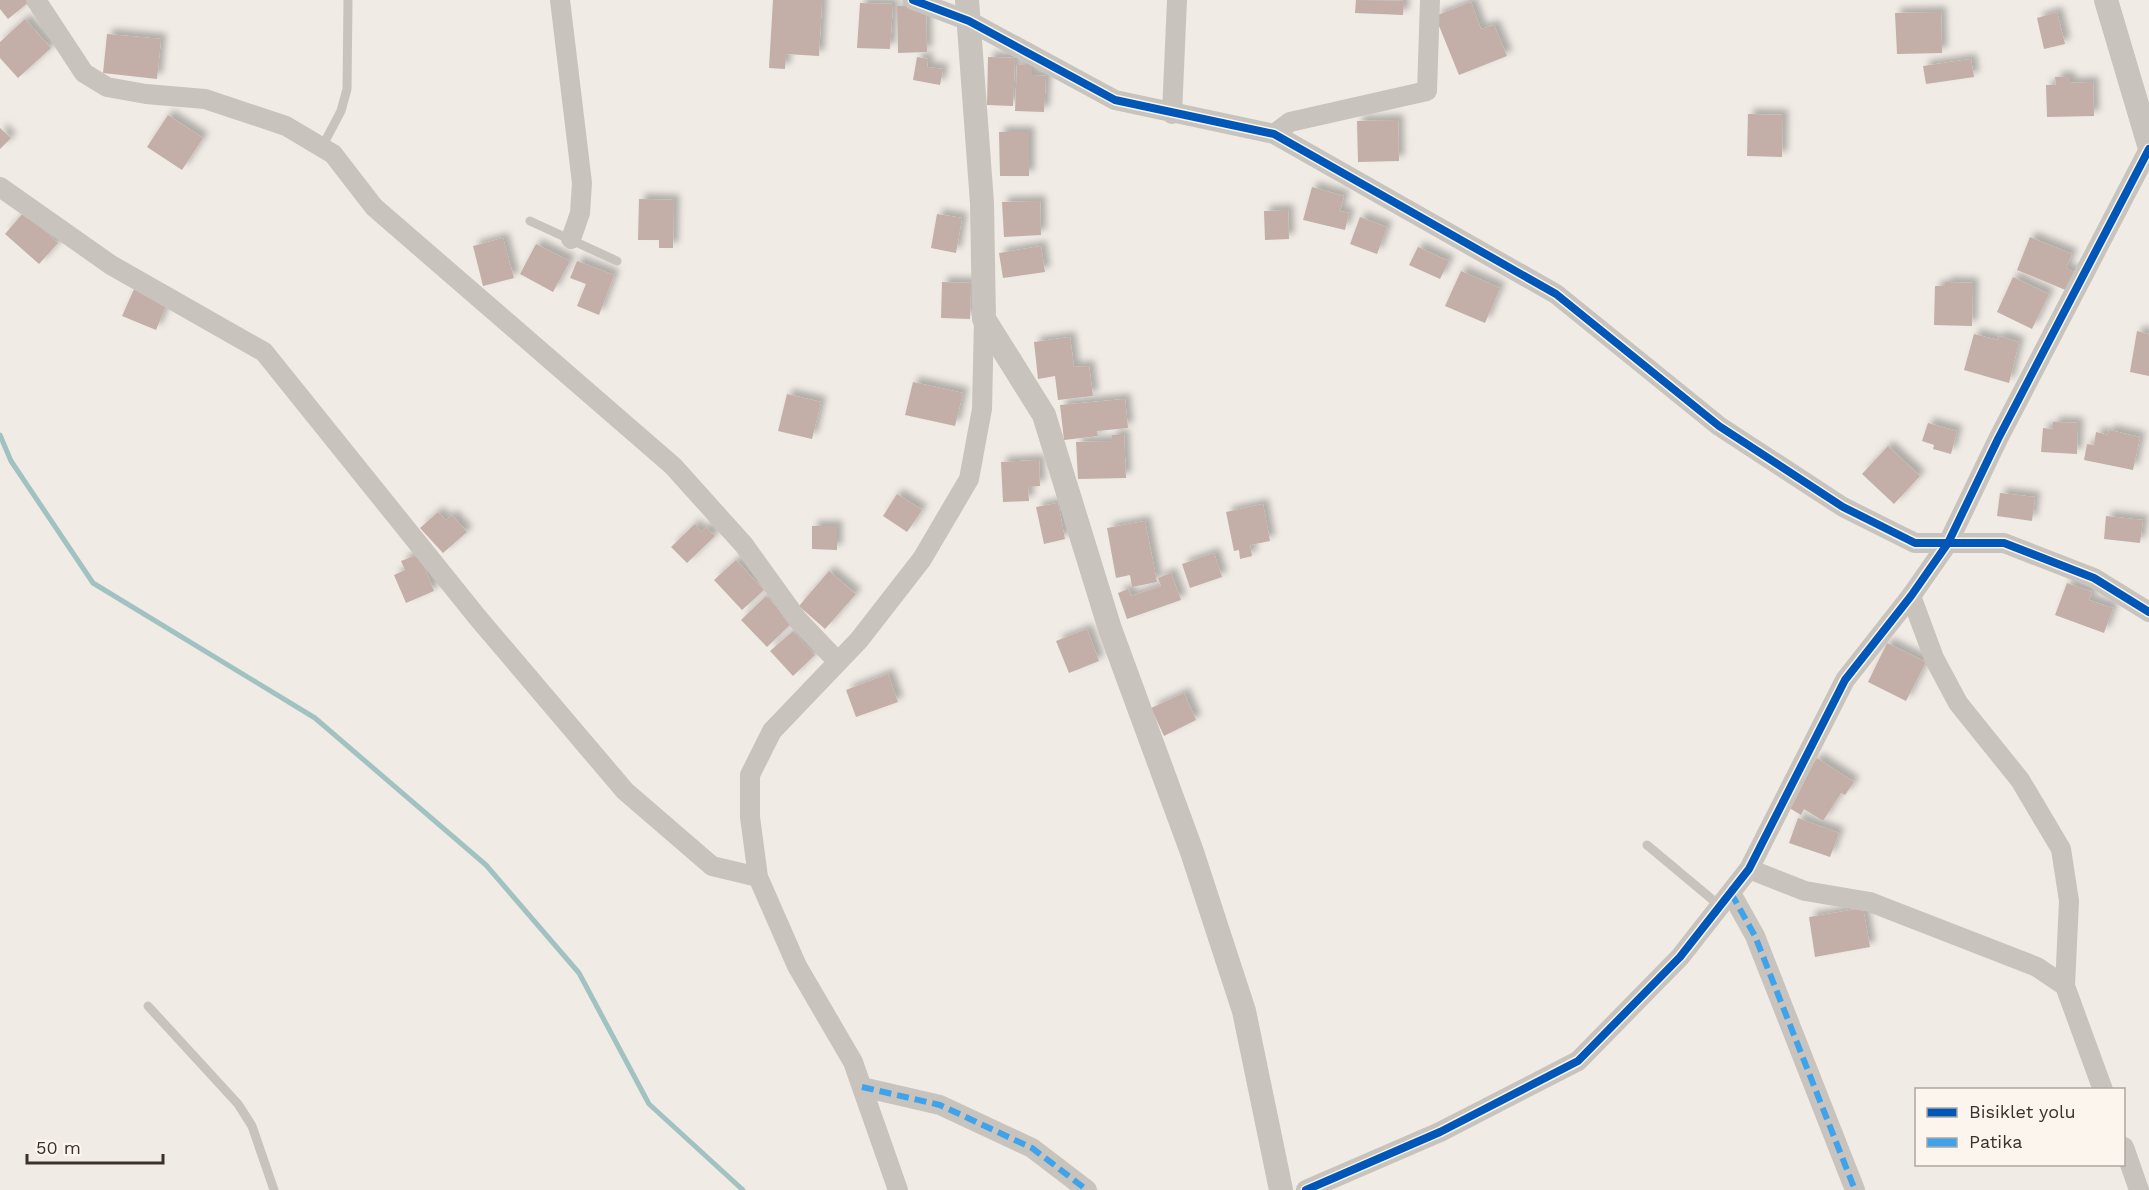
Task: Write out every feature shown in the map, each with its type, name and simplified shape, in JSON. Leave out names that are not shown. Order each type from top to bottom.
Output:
[{"type":"street","points":[[36,0],[84,73],[107,87],[146,94],[205,99],[286,126],[333,154],[374,207],[673,466],[744,545],[798,620],[838,662]]},
{"type":"street","points":[[560,0],[582,183],[580,213],[571,239]]},
{"type":"street","points":[[913,0],[968,10],[1115,100],[1274,134],[1556,294],[1719,426],[1844,507],[1915,543],[2004,543],[2094,578],[2149,612]]},
{"type":"street","points":[[1172,114],[1177,0]]},
{"type":"street","points":[[1274,134],[1290,122],[1427,91],[1430,0]]},
{"type":"street","points":[[1321,1188],[1440,1132],[1578,1061],[1680,957],[1749,869],[1845,680],[1911,596],[1948,543],[1998,439],[2149,147],[2106,0]]},
{"type":"street","points":[[898,1190],[853,1062],[797,966],[758,877],[750,817],[750,775],[772,731],[859,640],[922,559],[969,478],[982,409],[984,319],[982,203],[968,10]]},
{"type":"street","points":[[0,187],[111,265],[264,352],[478,618],[625,791],[712,866],[758,877]]},
{"type":"street","points":[[984,319],[1044,415],[1110,629],[1192,852],[1244,1011],[1281,1190]]},
{"type":"street","points":[[1911,596],[1934,658],[1958,703],[2020,780],[2061,849],[2069,901],[2065,986],[2103,1088]]},
{"type":"street","points":[[1749,869],[1805,891],[1870,902],[2037,967],[2065,986]]},
{"type":"street","points":[[1725,900],[1755,936],[1855,1190]]},
{"type":"street","points":[[862,1087],[940,1105],[1032,1148],[1087,1190]]},
{"type":"street","points":[[2125,1150],[2139,1190]]},
{"type":"lane","points":[[322,147],[341,111],[347,89],[348,0]]},
{"type":"lane","points":[[531,221],[617,261]]},
{"type":"lane","points":[[1647,845],[1725,900]]},
{"type":"lane","points":[[148,1006],[238,1104],[252,1126],[274,1190]]},
{"type":"building","points":[[0,0],[28,0],[29,2],[8,19],[0,9]]},
{"type":"building","points":[[773,0],[822,0],[819,56],[786,54],[785,69],[769,68]]},
{"type":"building","points":[[1356,0],[1404,1],[1403,15],[1355,13]]},
{"type":"building","points":[[1471,2],[1481,29],[1494,25],[1507,56],[1459,75],[1435,16]]},
{"type":"building","points":[[860,3],[893,4],[890,49],[857,48]]},
{"type":"building","points":[[897,6],[920,6],[926,12],[927,52],[898,53]]},
{"type":"building","points":[[1941,12],[1942,53],[1897,54],[1895,13]]},
{"type":"building","points":[[2057,12],[2065,44],[2044,49],[2037,18]]},
{"type":"building","points":[[25,19],[51,48],[18,78],[0,58],[0,42]]},
{"type":"building","points":[[107,34],[161,39],[157,79],[103,73]]},
{"type":"building","points":[[917,57],[928,59],[927,67],[943,69],[940,85],[913,80]]},
{"type":"building","points":[[988,57],[1015,58],[1013,106],[987,105]]},
{"type":"building","points":[[1971,59],[1974,77],[1926,84],[1923,66]]},
{"type":"building","points":[[1017,65],[1032,65],[1032,75],[1046,76],[1044,112],[1015,111]]},
{"type":"building","points":[[2055,77],[2070,77],[2070,83],[2093,82],[2094,116],[2047,117],[2046,85],[2056,85]]},
{"type":"building","points":[[1748,114],[1783,115],[1782,157],[1747,156]]},
{"type":"building","points":[[168,115],[203,138],[182,170],[147,147]]},
{"type":"building","points":[[1398,120],[1399,161],[1358,162],[1357,121]]},
{"type":"building","points":[[0,128],[11,138],[0,149]]},
{"type":"building","points":[[999,132],[1029,132],[1029,176],[1000,176]]},
{"type":"building","points":[[1312,187],[1344,196],[1340,211],[1349,213],[1345,230],[1303,220]]},
{"type":"building","points":[[639,199],[674,200],[673,248],[659,248],[659,240],[638,240]]},
{"type":"building","points":[[1040,201],[1041,235],[1004,237],[1002,202]]},
{"type":"building","points":[[1288,210],[1289,239],[1265,240],[1264,211]]},
{"type":"building","points":[[24,212],[58,243],[39,264],[5,234]]},
{"type":"building","points":[[937,214],[962,218],[956,253],[931,248]]},
{"type":"building","points":[[1360,217],[1387,227],[1377,254],[1350,244]]},
{"type":"building","points":[[2030,237],[2072,254],[2066,268],[2076,273],[2068,291],[2017,270]]},
{"type":"building","points":[[503,238],[514,278],[483,286],[473,246]]},
{"type":"building","points":[[536,244],[570,261],[553,292],[520,274]]},
{"type":"building","points":[[1041,246],[1045,272],[1003,278],[999,253]]},
{"type":"building","points":[[1418,247],[1449,261],[1440,279],[1409,265]]},
{"type":"building","points":[[577,261],[614,275],[599,315],[577,306],[586,284],[570,278]]},
{"type":"building","points":[[1461,271],[1500,288],[1485,323],[1445,306]]},
{"type":"building","points":[[2013,277],[2049,294],[2032,329],[1997,312]]},
{"type":"building","points":[[942,282],[971,283],[970,319],[941,318]]},
{"type":"building","points":[[1945,282],[1973,283],[1972,326],[1934,325],[1935,286],[1945,286]]},
{"type":"building","points":[[135,287],[168,301],[156,330],[122,316]]},
{"type":"building","points":[[2137,331],[2149,334],[2149,376],[2130,372]]},
{"type":"building","points":[[1974,334],[1998,340],[1999,336],[2019,342],[2009,383],[1964,370]]},
{"type":"building","points":[[1070,337],[1074,367],[1089,366],[1093,396],[1058,400],[1055,376],[1038,379],[1034,342]]},
{"type":"building","points":[[913,382],[963,393],[955,426],[905,415]]},
{"type":"building","points":[[787,394],[821,402],[812,439],[778,431]]},
{"type":"building","points":[[1125,399],[1128,428],[1097,431],[1098,436],[1064,440],[1060,405]]},
{"type":"building","points":[[2053,422],[2078,423],[2077,454],[2041,452],[2043,428],[2053,429]]},
{"type":"building","points":[[1928,423],[1957,431],[1951,454],[1933,449],[1934,445],[1922,441]]},
{"type":"building","points":[[2109,430],[2140,437],[2133,470],[2084,460],[2087,444],[2094,445],[2096,432],[2108,435]]},
{"type":"building","points":[[1112,435],[1124,435],[1126,478],[1078,479],[1076,442],[1112,441]]},
{"type":"building","points":[[1888,446],[1920,476],[1894,504],[1862,474]]},
{"type":"building","points":[[1039,460],[1040,486],[1028,487],[1029,501],[1003,502],[1001,462]]},
{"type":"building","points":[[2000,493],[2035,497],[2032,521],[1997,516]]},
{"type":"building","points":[[897,494],[922,510],[907,532],[883,516]]},
{"type":"building","points":[[1058,503],[1065,539],[1044,544],[1036,507]]},
{"type":"building","points":[[1263,504],[1270,541],[1250,545],[1252,556],[1240,559],[1239,550],[1234,551],[1226,512]]},
{"type":"building","points":[[438,512],[446,520],[452,515],[467,532],[443,553],[420,528]]},
{"type":"building","points":[[2106,516],[2143,520],[2140,543],[2104,539]]},
{"type":"building","points":[[1145,521],[1157,582],[1132,587],[1130,575],[1116,578],[1107,528]]},
{"type":"building","points":[[695,524],[701,532],[706,527],[715,536],[687,563],[671,547]]},
{"type":"building","points":[[812,526],[837,526],[837,550],[812,549]]},
{"type":"building","points":[[1214,553],[1222,577],[1190,588],[1182,564]]},
{"type":"building","points":[[419,554],[434,591],[406,603],[394,575],[405,570],[401,561]]},
{"type":"building","points":[[736,560],[764,590],[742,610],[714,580]]},
{"type":"building","points":[[829,571],[856,594],[825,629],[799,606]]},
{"type":"building","points":[[1171,573],[1181,600],[1127,619],[1118,593],[1128,589],[1131,596],[1161,586],[1158,578]]},
{"type":"building","points":[[2067,583],[2092,592],[2089,600],[2113,608],[2104,633],[2055,615]]},
{"type":"building","points":[[766,596],[792,623],[767,647],[741,620]]},
{"type":"building","points":[[1087,629],[1099,661],[1069,673],[1056,641]]},
{"type":"building","points":[[793,631],[815,655],[793,676],[770,651]]},
{"type":"building","points":[[1887,643],[1926,662],[1906,701],[1868,682]]},
{"type":"building","points":[[888,674],[898,702],[856,717],[846,690]]},
{"type":"building","points":[[1184,693],[1196,720],[1164,736],[1151,708]]},
{"type":"building","points":[[1817,758],[1854,782],[1845,795],[1841,793],[1823,821],[1804,809],[1801,815],[1786,806]]},
{"type":"building","points":[[1798,818],[1839,833],[1830,857],[1789,843]]},
{"type":"building","points":[[1863,908],[1870,947],[1815,957],[1809,917]]},
{"type":"waterway","points":[[0,435],[11,461],[93,583],[315,718],[486,865],[579,973],[649,1104],[743,1190]]},
{"type":"marked path","points":[[1731,893],[1755,936],[1855,1190]]},
{"type":"marked path","points":[[862,1087],[940,1105],[1032,1148],[1087,1190]]},
{"type":"cycle path","points":[[913,0],[969,21],[1115,100],[1274,134],[1556,294],[1719,426],[1843,507],[1915,543],[2004,543],[2094,578],[2149,612]]},
{"type":"cycle path","points":[[1306,1190],[1440,1132],[1578,1061],[1680,957],[1749,869],[1845,680],[1911,596],[1948,543],[1998,439],[2149,149]]}]
